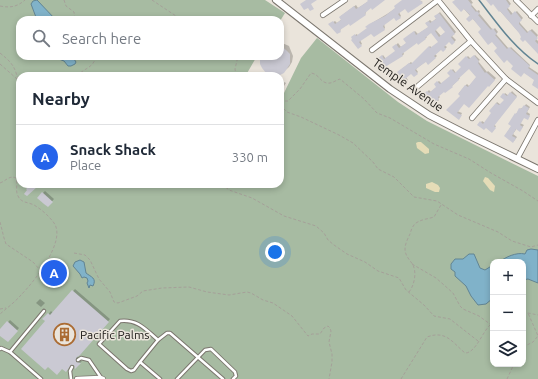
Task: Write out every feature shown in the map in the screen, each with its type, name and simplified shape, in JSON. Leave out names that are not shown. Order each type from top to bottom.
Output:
[{"type":"main road","name":"Temple Avenue","points":[[276,0],[390,88],[429,115],[538,169]]},
{"type":"street","points":[[324,15],[345,0]]},
{"type":"street","points":[[372,50],[438,0],[471,41],[506,79],[538,103]]},
{"type":"street","points":[[516,0],[538,22]]},
{"type":"street","points":[[531,16],[538,9]]},
{"type":"street","points":[[418,86],[471,41]]},
{"type":"street","points":[[472,118],[506,79]]},
{"type":"street","points":[[517,159],[538,120]]},
{"type":"street","points":[[76,379],[103,379]]},
{"type":"lane","points":[[10,352],[44,311]]},
{"type":"lane","points":[[158,340],[137,323],[126,320],[120,321],[99,344],[131,371],[134,370],[158,340],[166,333],[170,333],[223,379]]},
{"type":"lane","points":[[0,348],[10,352],[41,379]]},
{"type":"lane","points":[[177,379],[205,350],[211,350],[236,372],[236,376],[233,379]]},
{"type":"lane","points":[[78,360],[81,358],[89,360],[103,379]]},
{"type":"lane","points":[[140,362],[160,379]]},
{"type":"lane","points":[[70,379],[70,371],[72,367]]},
{"type":"path","points":[[0,6],[15,6],[25,0]]},
{"type":"path","points":[[64,0],[66,6],[74,12],[74,16]]},
{"type":"path","points":[[152,0],[176,16]]},
{"type":"path","points":[[0,53],[12,63],[16,74]]},
{"type":"path","points":[[80,72],[93,64],[94,60]]},
{"type":"path","points":[[235,72],[237,60]]},
{"type":"path","points":[[0,64],[16,77]]},
{"type":"path","points":[[284,100],[288,100],[300,89],[311,73],[316,74],[326,83],[331,83],[340,79],[364,99],[377,113],[390,118],[434,144],[469,159],[538,201]]},
{"type":"path","points":[[284,109],[287,112],[301,117],[353,143],[373,162],[378,169],[394,177],[414,197],[433,200],[458,215],[498,232],[512,241],[531,247],[538,245]]},
{"type":"path","points":[[0,183],[10,177],[16,178]]},
{"type":"path","points":[[0,314],[21,295],[40,271],[50,257],[57,239],[56,225],[41,210],[32,204],[22,201],[18,197],[17,188]]},
{"type":"path","points":[[227,188],[252,198],[284,216],[316,226],[324,233],[328,240],[347,254],[378,271],[399,278],[409,293],[424,305],[434,316],[450,319],[478,341]]},
{"type":"path","points":[[409,293],[413,287],[414,266],[406,254],[405,249],[407,239],[414,225],[424,219],[434,217],[441,205]]},
{"type":"path","points":[[0,222],[6,244],[33,262],[40,271]]},
{"type":"path","points":[[74,253],[85,256],[90,260],[99,279],[110,292],[114,302],[118,303],[137,296],[144,291],[157,289],[189,287],[207,292],[229,295],[251,292],[263,300],[273,303],[292,316],[308,336],[312,334],[320,334],[324,328],[328,326],[331,331],[329,342],[332,354],[329,379]]},
{"type":"path","points":[[412,264],[436,278],[444,285],[453,294],[463,309],[490,323]]},
{"type":"path","points":[[0,309],[7,308]]},
{"type":"path","points":[[528,313],[538,315]]},
{"type":"path","points":[[526,346],[533,342],[538,336],[528,313]]},
{"type":"path","points":[[401,379],[427,337],[435,334],[442,334],[465,353],[469,353],[476,347],[486,328],[490,325]]},
{"type":"path","points":[[506,379],[512,367]]},
{"type":"green space","points":[[0,0],[265,0],[285,13],[283,16],[16,16],[16,60],[255,60],[248,72],[16,72],[16,188],[284,188],[284,93],[301,58],[317,38],[398,102],[427,121],[538,176],[538,379],[0,379]]},
{"type":"sand","points":[[421,142],[429,149],[429,153],[425,154],[417,148],[416,143]]},
{"type":"sand","points":[[485,177],[488,178],[495,186],[494,192],[490,190],[483,181]]},
{"type":"sand","points":[[432,182],[438,185],[440,188],[439,192],[426,188],[426,184]]},
{"type":"water","points":[[37,0],[52,16],[36,16],[31,4],[33,1]]},
{"type":"water","points":[[61,60],[75,60],[76,62],[71,66],[68,66]]},
{"type":"water","points":[[527,250],[538,250],[538,283],[526,279],[526,259],[504,259],[511,255],[525,254]]},
{"type":"water","points":[[469,254],[474,254],[480,268],[485,270],[490,267],[490,301],[486,304],[478,305],[466,286],[455,276],[455,272],[451,269],[451,264],[455,259],[463,259]]},
{"type":"water","points":[[80,260],[84,262],[86,273],[94,279],[93,286],[90,285],[89,288],[87,278],[82,278],[73,266],[75,262]]},
{"type":"building","points":[[306,0],[317,0],[311,4],[314,9],[310,11],[308,8],[304,10],[300,4]]},
{"type":"building","points":[[367,0],[385,0],[372,10],[371,8],[365,13],[366,15],[350,26],[349,24],[337,34],[328,24],[333,21],[335,24],[341,20],[339,17],[354,6],[356,9],[361,6],[368,1]]},
{"type":"building","points":[[402,0],[420,0],[423,3],[408,13],[405,9],[398,14],[401,18],[396,21],[394,18],[383,26],[385,30],[374,37],[371,34],[359,42],[362,46],[358,49],[351,40],[351,37],[355,34],[356,36],[367,28],[365,27],[369,24],[385,16]]},
{"type":"building","points":[[455,0],[468,0],[472,5],[471,6],[480,14],[478,15],[491,30],[493,28],[497,34],[495,35],[507,49],[509,47],[530,66],[528,68],[538,75],[538,89],[532,85],[534,80],[524,73],[521,77],[511,69],[513,66],[507,60],[504,63],[494,51],[497,48],[492,42],[488,45],[478,32],[481,29],[473,19],[469,22],[466,19],[470,15],[464,9],[461,12],[452,2]]},
{"type":"building","points":[[486,0],[506,0],[510,6],[507,9],[511,15],[515,11],[522,20],[519,24],[527,33],[530,30],[538,38],[535,41],[538,44],[538,54],[525,40],[523,42],[520,39],[521,37],[519,33],[500,11],[499,12],[493,4],[491,6]]},
{"type":"building","points":[[439,13],[455,34],[451,37],[455,42],[452,45],[449,42],[444,47],[446,49],[443,52],[441,50],[434,56],[436,58],[428,65],[426,62],[415,70],[418,74],[414,77],[411,74],[405,79],[408,82],[404,85],[399,79],[401,77],[397,72],[409,63],[411,64],[429,46],[430,48],[438,42],[431,33],[418,45],[417,43],[402,54],[403,56],[385,67],[377,59],[382,55],[384,59],[395,51],[392,47],[396,44],[399,48],[406,43],[403,39],[414,31],[416,35],[428,27],[425,23],[429,21],[430,23],[436,19],[434,16]],"holes":[[[440,26],[445,32],[439,37],[435,31]]]},
{"type":"building","points":[[284,49],[290,54],[290,64],[284,73],[265,72],[260,64],[260,60],[284,60]]},
{"type":"building","points":[[474,55],[485,73],[486,72],[495,80],[469,108],[464,104],[457,113],[462,115],[459,120],[446,110],[460,96],[458,94],[465,85],[468,87],[476,77],[469,69],[458,79],[459,80],[452,86],[453,87],[438,97],[438,102],[435,106],[423,94],[427,91],[429,93],[436,87],[434,84],[437,81],[440,84],[450,76],[447,73],[451,69],[455,73],[461,67],[458,64],[466,56],[469,59]]},
{"type":"building","points":[[510,92],[517,97],[494,126],[496,128],[492,133],[486,128],[484,130],[477,125],[480,121],[483,124],[491,113],[489,111],[496,103],[499,105],[504,100],[500,97],[503,93],[507,96]]},
{"type":"building","points":[[524,105],[529,108],[526,114],[530,116],[528,120],[524,118],[520,125],[523,127],[520,132],[516,129],[512,136],[516,138],[513,143],[504,136],[511,126],[508,124],[515,113],[516,114],[519,108],[521,109]]},
{"type":"building","points":[[36,188],[27,196],[24,194],[27,190],[26,189]]},
{"type":"building","points":[[42,192],[53,202],[48,207],[37,198]]},
{"type":"building","name":"Pacific Palms","points":[[72,290],[109,322],[76,358],[76,362],[81,363],[75,369],[74,365],[71,365],[66,372],[62,369],[57,375],[48,367],[45,370],[21,349],[45,321],[42,319],[48,313],[50,315]]},
{"type":"building","points":[[7,321],[18,331],[8,342],[0,336],[0,329]]},
{"type":"waterway","points":[[479,0],[513,42],[538,64]]},
{"type":"place","name":"Snack Shack","points":[[54,273]]},
{"type":"place","name":"Pacific Palms","points":[[65,335]]}]
